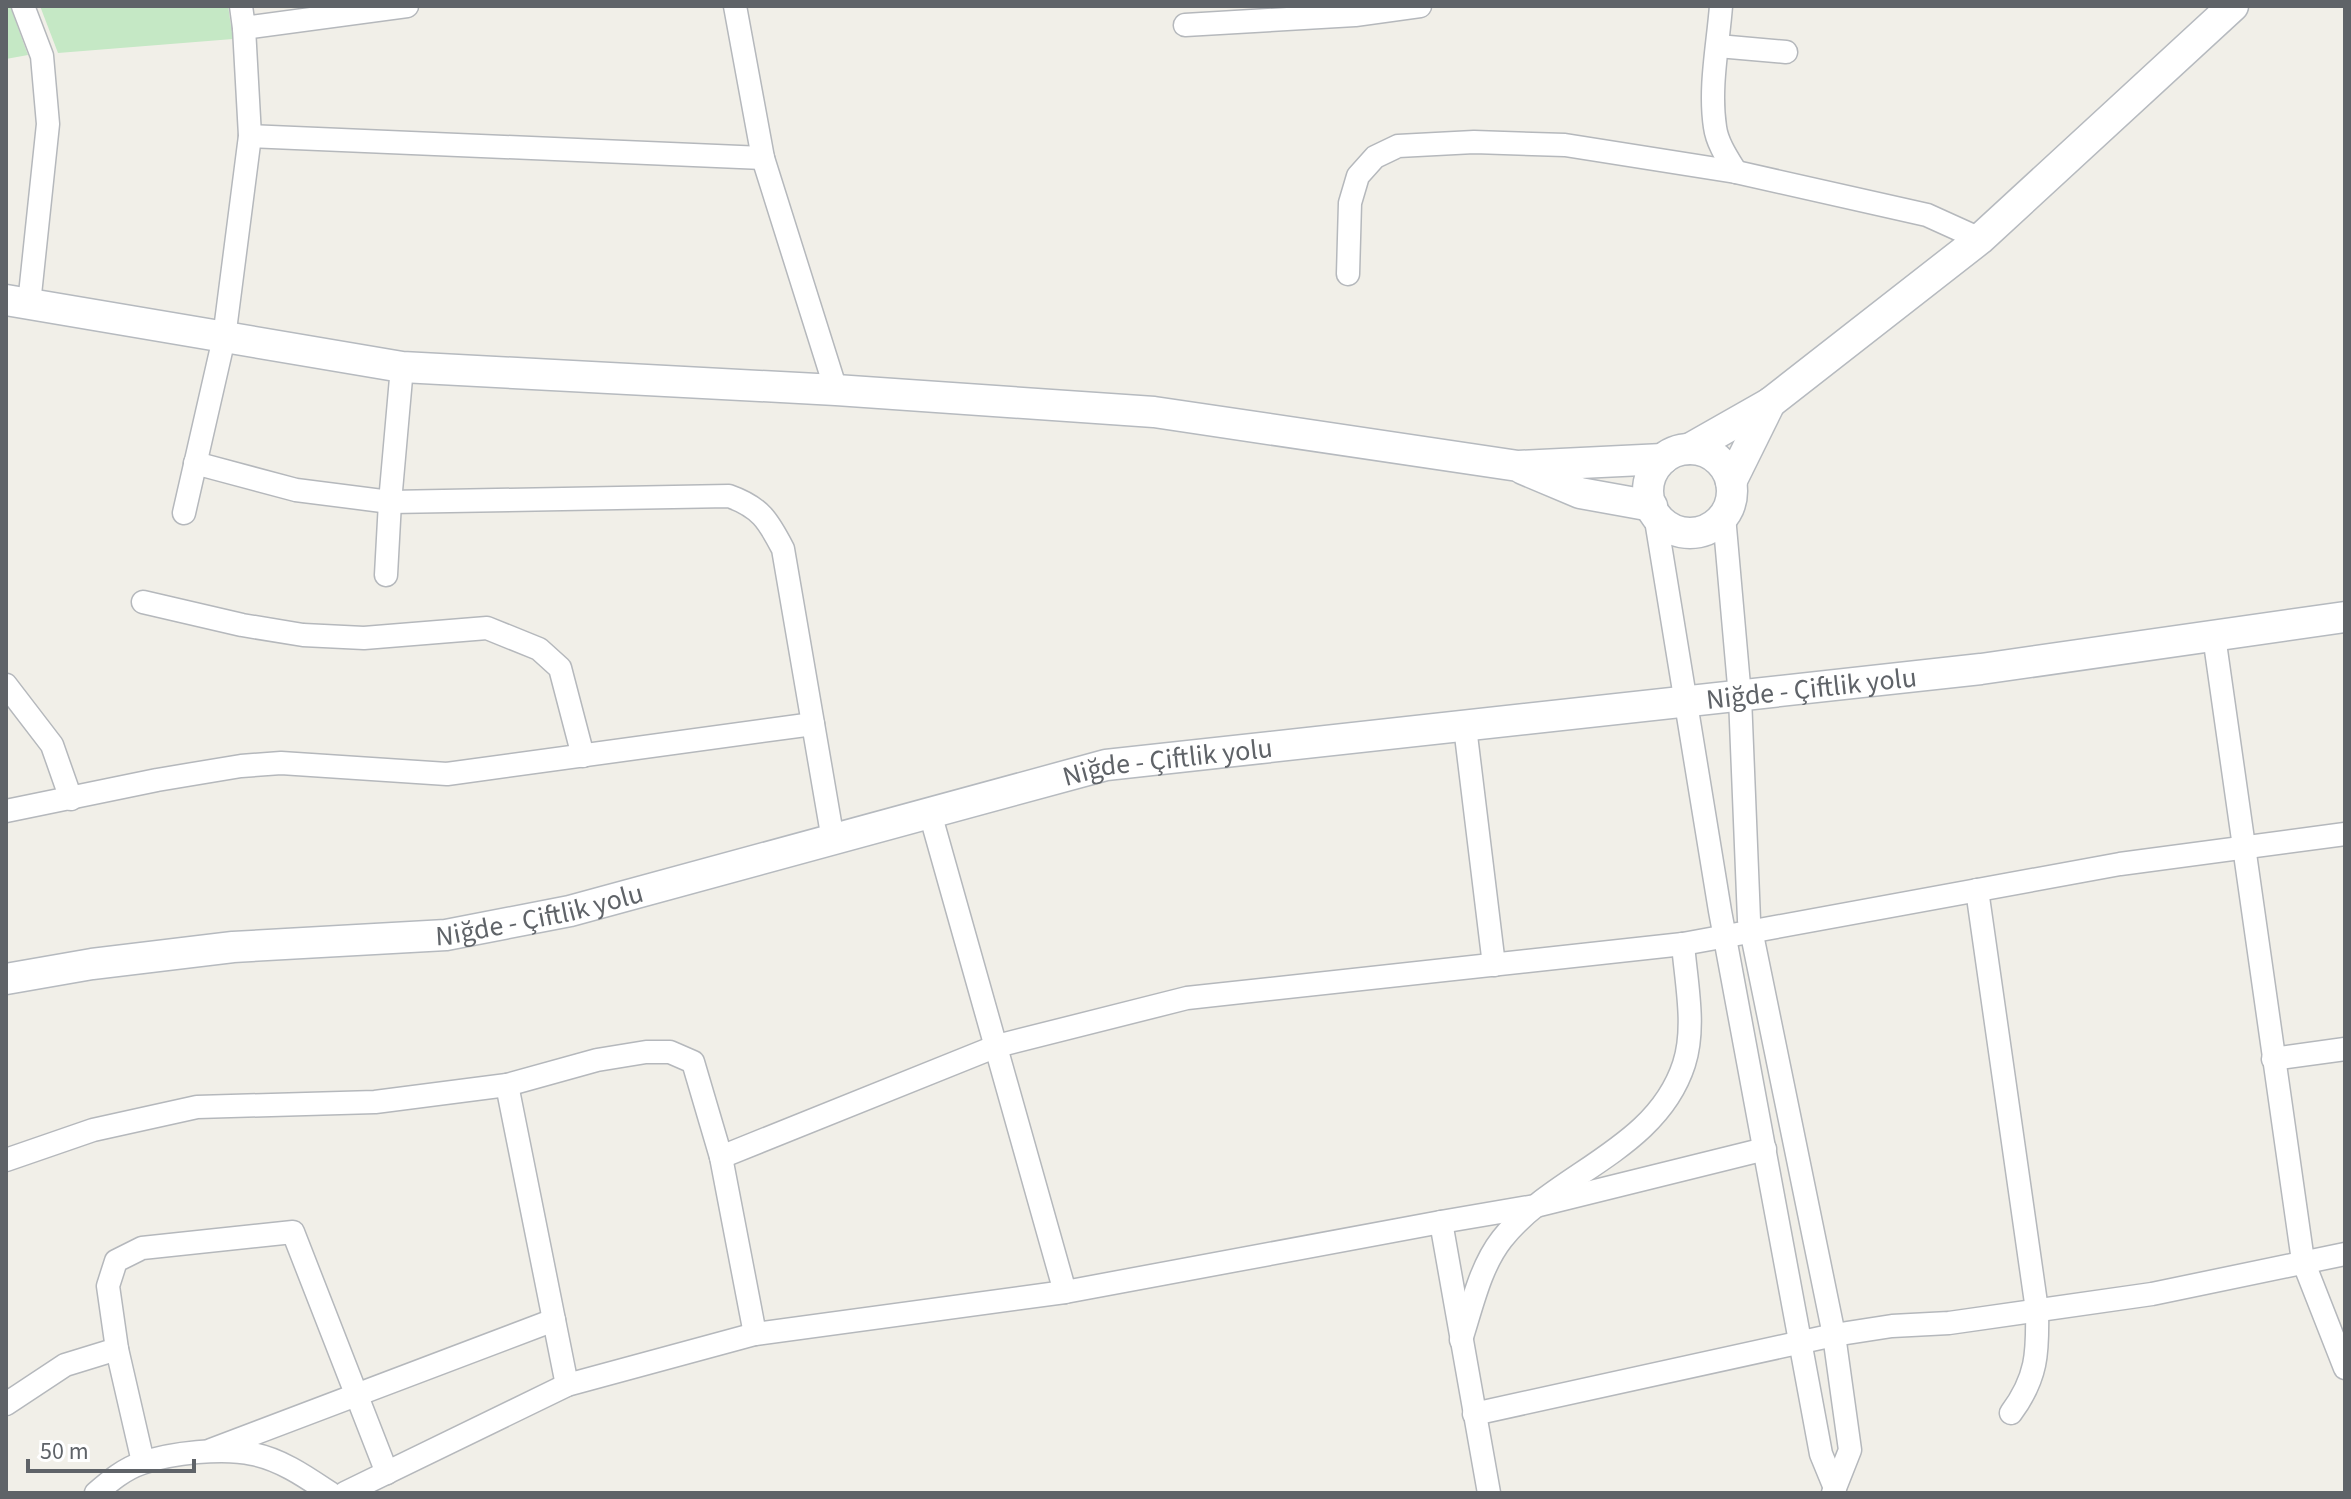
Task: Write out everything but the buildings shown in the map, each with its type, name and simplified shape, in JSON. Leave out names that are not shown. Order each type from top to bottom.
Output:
[{"type":"street","points":[[23,6],[42,56],[48,124],[18,302],[402,367],[836,390],[1154,412],[1518,466],[1699,450],[1723,464],[1731,482]]},
{"type":"street","points":[[184,513],[224,338],[250,136],[242,17],[398,6]]},
{"type":"street","points":[[735,6],[763,158],[836,390]]},
{"type":"street","points":[[1185,25],[1420,6]]},
{"type":"street","points":[[1721,6],[1714,91],[1715,129],[1736,172]]},
{"type":"street","points":[[1834,1490],[1821,1454],[1800,1342],[1725,936],[1648,487],[1652,473],[1676,454],[1770,403],[1980,239],[2233,6]]},
{"type":"street","points":[[1718,46],[1786,52]]},
{"type":"street","points":[[250,136],[763,158]]},
{"type":"street","points":[[1348,274],[1350,203],[1358,176],[1375,157],[1398,146],[1474,142],[1565,145],[1736,172],[1927,215],[1980,239]]},
{"type":"street","points":[[386,575],[402,367]]},
{"type":"street","points":[[1518,466],[1580,493],[1654,510],[1676,530],[1689,533],[1702,531],[1724,516],[1730,504],[1731,482],[1770,403]]},
{"type":"street","points":[[195,463],[296,490],[390,502],[729,496],[751,504],[770,523],[783,549],[833,840]]},
{"type":"street","points":[[1724,516],[1740,697],[1751,930],[1834,1335],[1850,1450],[1834,1490]]},
{"type":"street","points":[[143,602],[242,625],[303,635],[364,638],[487,628],[539,649],[560,668],[583,756]]},
{"type":"street","name":"Niğde - Çiftlik yolu","points":[[6,979],[92,964],[233,947],[446,935],[570,911],[1106,765],[1981,669],[2345,617]]},
{"type":"street","points":[[2214,636],[2303,1261],[2345,1368]]},
{"type":"street","points":[[6,685],[52,745],[71,799]]},
{"type":"street","points":[[6,811],[157,780],[281,763],[447,774],[813,724]]},
{"type":"street","points":[[1465,727],[1494,965]]},
{"type":"street","points":[[930,813],[1065,1292]]},
{"type":"street","points":[[721,1157],[997,1046],[1187,998],[1683,944],[2120,864],[2244,850],[2345,834]]},
{"type":"street","points":[[1977,890],[2037,1310],[2038,1350],[2026,1392],[2011,1413]]},
{"type":"street","points":[[1461,1340],[1490,1259],[1502,1238],[1535,1206],[1607,1158],[1663,1106],[1684,1066],[1690,1039],[1683,944]]},
{"type":"street","points":[[2273,1059],[2345,1049]]},
{"type":"street","points":[[6,1160],[93,1130],[197,1107],[375,1102],[507,1085],[597,1060],[646,1052],[670,1052],[693,1062],[721,1157],[755,1334]]},
{"type":"street","points":[[507,1085],[567,1385]]},
{"type":"street","points":[[345,1493],[567,1385],[755,1334],[1065,1292],[1535,1206],[1765,1149]]},
{"type":"street","points":[[1441,1222],[1489,1493]]},
{"type":"street","points":[[143,1462],[117,1349],[108,1286],[116,1261],[142,1248],[293,1232],[387,1473]]},
{"type":"street","points":[[1474,1414],[1834,1335],[2152,1294],[2345,1254]]},
{"type":"street","points":[[96,1493],[117,1475],[143,1462],[211,1450],[554,1320]]},
{"type":"street","points":[[6,1404],[65,1365],[117,1349]]},
{"type":"street","points":[[211,1450],[253,1454],[294,1469],[330,1493]]},
{"type":"green space","points":[[6,6],[10,6],[28,55],[6,59]]},
{"type":"green space","points":[[40,6],[228,6],[233,39],[58,53]]}]
